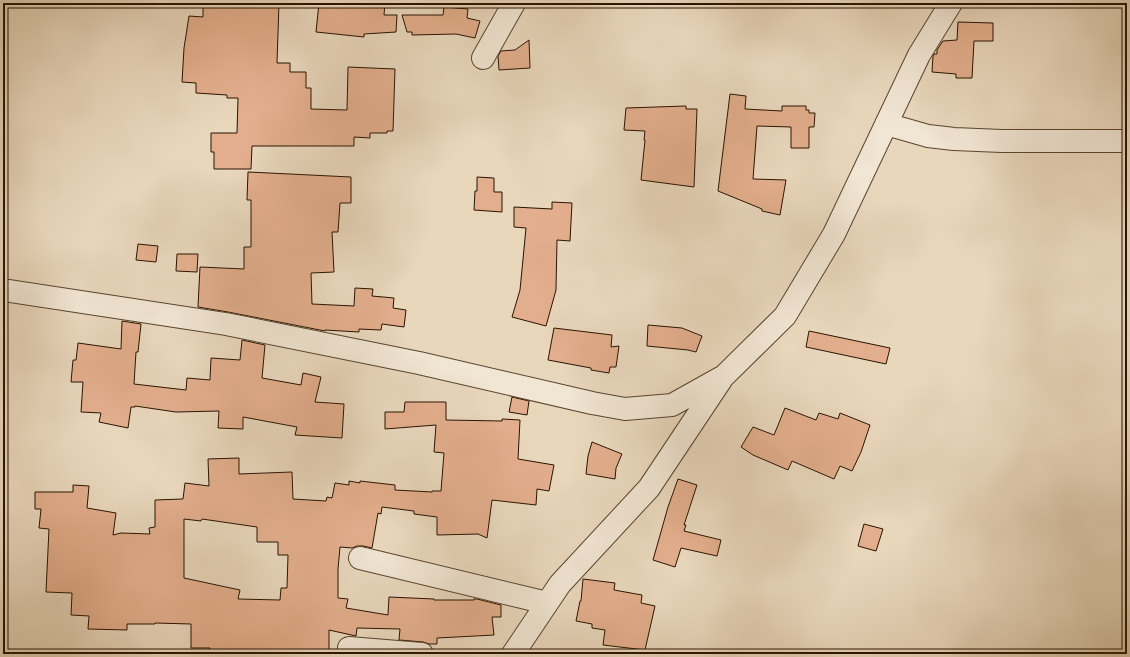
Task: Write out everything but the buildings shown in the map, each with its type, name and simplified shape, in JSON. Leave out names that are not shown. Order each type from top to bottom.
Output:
[{"type":"street","points":[[483,58],[514,3]]},
{"type":"street","points":[[513,654],[560,584],[649,488],[724,376],[785,316],[834,234],[919,55],[951,3]]},
{"type":"street","points":[[886,124],[928,136],[954,139],[1002,141],[1127,141]]},
{"type":"street","points":[[3,290],[226,324],[419,363],[592,403],[625,409],[672,405],[724,376]]},
{"type":"street","points":[[360,558],[547,603]]},
{"type":"street","points":[[349,648],[422,654]]}]
